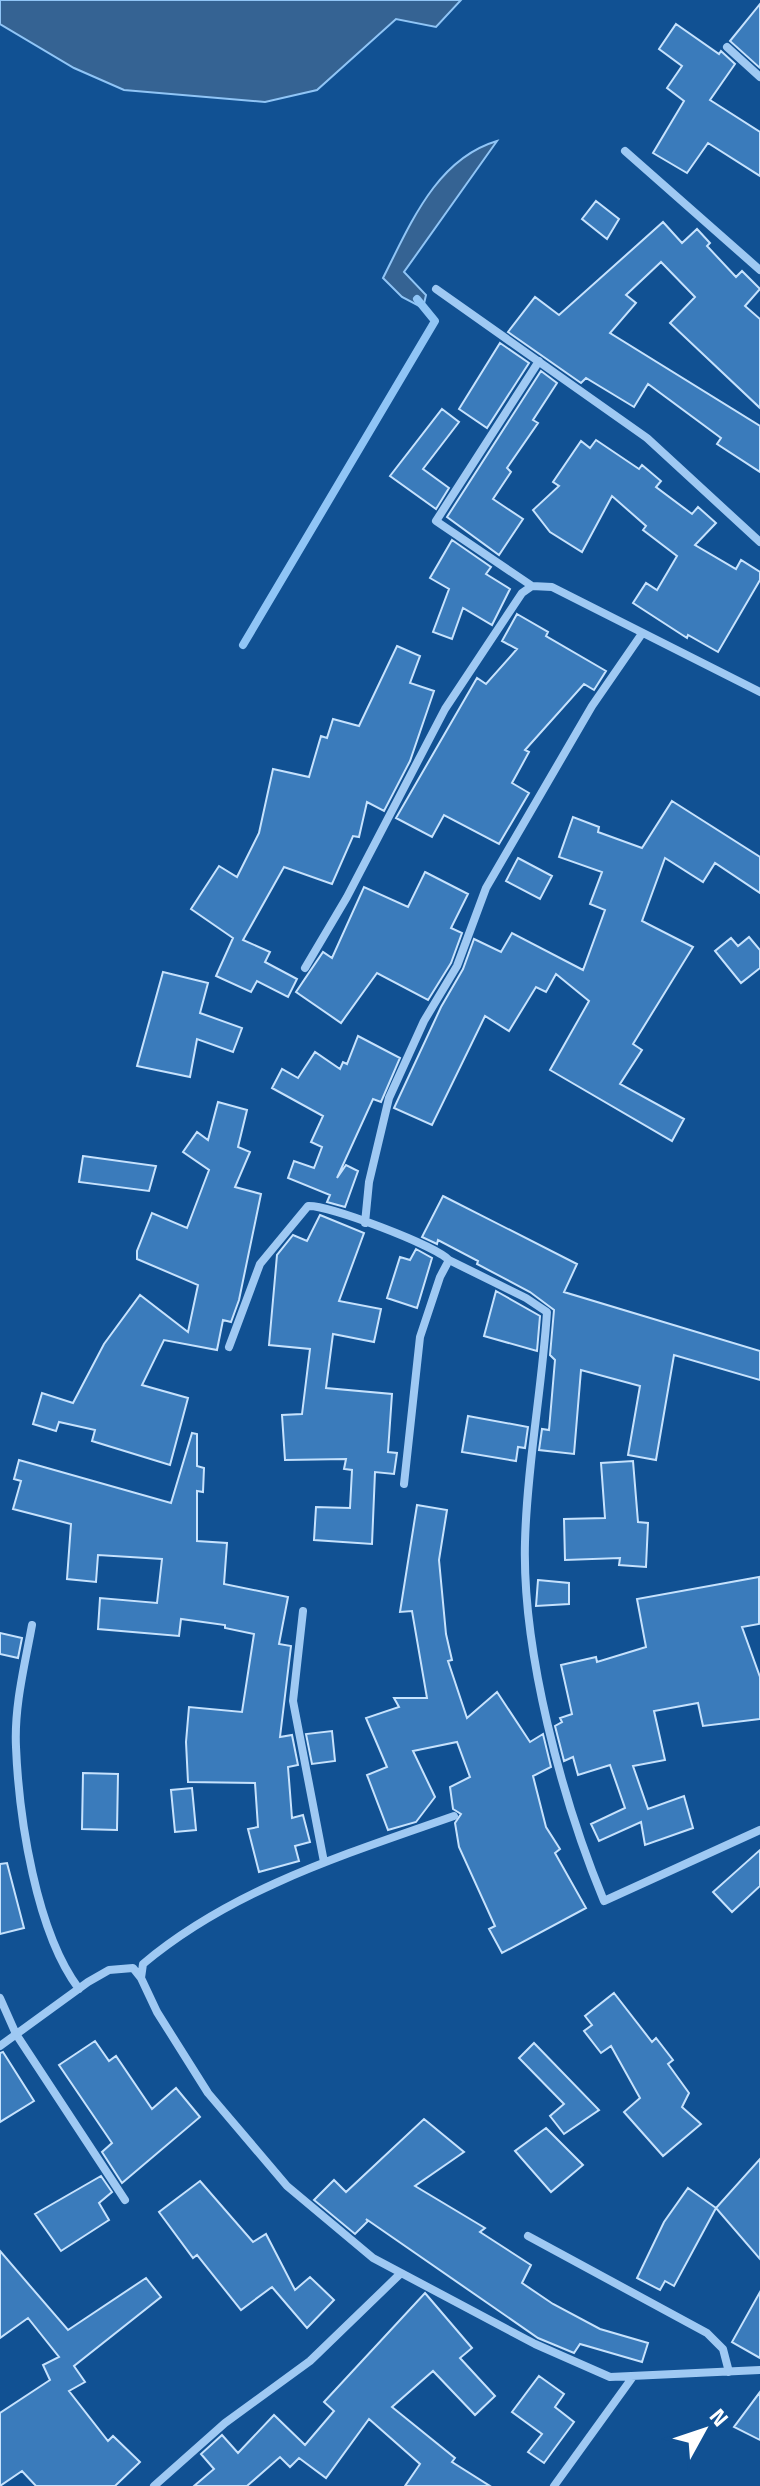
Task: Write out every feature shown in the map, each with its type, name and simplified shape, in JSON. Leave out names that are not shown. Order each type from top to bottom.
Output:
[{"type":"street","points":[[727,47],[760,77]]},
{"type":"street","points":[[625,151],[760,270]]},
{"type":"street","points":[[436,289],[647,438],[760,542]]},
{"type":"street","points":[[539,361],[436,521],[532,586],[552,587],[641,635],[760,692]]},
{"type":"street","points":[[305,968],[347,897],[445,709],[522,593],[532,586]]},
{"type":"street","points":[[365,1223],[369,1182],[389,1098],[424,1021],[457,966],[486,888],[592,706],[641,635]]},
{"type":"street","points":[[229,1347],[260,1264],[308,1206],[412,1239],[547,1312],[525,1543],[529,1606],[550,1736],[604,1901],[760,1830]]},
{"type":"street","points":[[404,1484],[420,1337],[440,1277],[449,1260]]},
{"type":"street","points":[[303,1611],[293,1701],[324,1862]]},
{"type":"street","points":[[32,1625],[17,1725],[25,1816],[49,1935],[59,1960],[79,1989]]},
{"type":"street","points":[[141,1978],[143,1964],[209,1915],[324,1862],[454,1816]]},
{"type":"street","points":[[0,2046],[109,1970],[133,1968],[196,2077],[257,2154],[314,2212],[400,2274],[584,2367],[610,2377],[760,2370]]},
{"type":"street","points":[[0,1998],[16,2034],[125,2200]]},
{"type":"street","points":[[528,2236],[707,2333],[723,2349],[729,2372]]},
{"type":"street","points":[[154,2486],[225,2423],[310,2361],[400,2274]]},
{"type":"street","points":[[554,2486],[632,2378]]},
{"type":"water","points":[[0,0],[461,0],[436,27],[396,19],[317,90],[265,102],[124,90],[74,68],[0,24]]},
{"type":"water","points":[[497,141],[404,272],[426,295],[423,308],[402,297],[383,278],[415,216],[441,178],[476,150]]},
{"type":"building","points":[[760,4],[760,68],[730,41]]},
{"type":"building","points":[[676,24],[719,54],[721,51],[735,64],[710,100],[760,132],[760,176],[708,143],[687,173],[653,153],[684,101],[667,88],[682,66],[659,49]]},
{"type":"building","points":[[596,201],[619,219],[607,239],[582,219]]},
{"type":"building","points":[[663,222],[682,243],[697,229],[710,243],[707,246],[736,277],[742,271],[760,289],[745,306],[760,319],[760,408],[670,323],[695,297],[661,262],[626,295],[636,303],[610,333],[760,426],[760,472],[717,444],[721,438],[648,384],[634,407],[586,378],[581,383],[508,332],[535,297],[559,315]]},
{"type":"building","points":[[500,343],[529,363],[487,428],[459,409]]},
{"type":"building","points":[[541,371],[557,383],[533,420],[538,423],[507,468],[511,472],[493,499],[523,519],[499,555],[447,517]]},
{"type":"building","points":[[442,409],[459,422],[423,469],[449,488],[436,509],[390,476]]},
{"type":"building","points":[[596,440],[639,469],[642,465],[661,481],[656,487],[692,514],[698,507],[716,523],[695,545],[736,569],[741,560],[760,572],[760,580],[718,652],[688,635],[687,638],[633,603],[646,583],[657,590],[677,556],[643,530],[646,526],[612,496],[582,552],[550,532],[533,510],[559,486],[553,482],[581,441],[590,448]]},
{"type":"building","points":[[452,540],[491,567],[486,574],[510,589],[492,625],[463,608],[452,639],[433,632],[449,589],[430,578]]},
{"type":"building","points":[[517,614],[548,632],[546,636],[606,671],[594,690],[584,684],[525,750],[529,752],[512,783],[529,793],[499,844],[444,815],[432,837],[396,818],[477,678],[486,684],[517,649],[502,641]]},
{"type":"building","points":[[397,646],[420,656],[410,683],[434,691],[410,761],[384,811],[367,802],[359,837],[353,836],[332,884],[284,867],[243,940],[270,952],[265,962],[297,979],[288,997],[257,981],[251,992],[216,976],[233,938],[191,909],[219,866],[237,877],[259,833],[273,769],[309,777],[321,736],[327,738],[333,719],[359,726]]},
{"type":"building","points":[[672,801],[760,857],[760,893],[715,863],[703,882],[665,858],[642,921],[693,947],[633,1044],[642,1050],[620,1084],[684,1119],[672,1141],[550,1070],[589,1001],[556,974],[546,992],[536,987],[509,1031],[485,1016],[432,1125],[394,1108],[441,1007],[463,969],[474,939],[501,952],[512,933],[583,970],[605,910],[590,904],[602,872],[559,857],[573,817],[599,827],[598,832],[642,848]]},
{"type":"building","points":[[518,858],[552,876],[540,899],[506,881]]},
{"type":"building","points":[[425,872],[468,894],[451,928],[462,933],[451,963],[428,1000],[377,973],[341,1023],[296,992],[323,952],[332,958],[364,887],[408,907]]},
{"type":"building","points":[[749,937],[760,950],[760,968],[741,983],[715,951],[731,938],[738,946]]},
{"type":"building","points":[[163,972],[208,983],[200,1013],[242,1028],[233,1052],[197,1039],[190,1077],[137,1066]]},
{"type":"building","points":[[358,1036],[400,1058],[381,1102],[373,1099],[337,1178],[346,1165],[358,1171],[345,1207],[327,1202],[330,1195],[288,1178],[294,1161],[314,1168],[322,1147],[311,1142],[323,1116],[272,1088],[282,1069],[298,1078],[315,1052],[340,1069],[343,1062],[347,1064]]},
{"type":"building","points":[[218,1102],[247,1110],[238,1147],[250,1152],[235,1187],[261,1194],[239,1300],[231,1322],[223,1320],[217,1350],[164,1340],[142,1385],[188,1398],[170,1465],[92,1441],[95,1430],[59,1422],[56,1431],[33,1424],[42,1393],[73,1403],[104,1344],[140,1295],[188,1332],[198,1285],[137,1259],[137,1251],[152,1213],[187,1228],[209,1170],[183,1152],[197,1132],[208,1140]]},
{"type":"building","points":[[83,1156],[156,1166],[149,1191],[79,1182]]},
{"type":"building","points":[[443,1196],[577,1264],[564,1292],[760,1351],[760,1380],[674,1355],[656,1460],[628,1455],[640,1386],[581,1370],[574,1454],[539,1450],[542,1429],[549,1430],[555,1360],[550,1355],[554,1310],[530,1292],[477,1264],[478,1261],[438,1240],[437,1244],[422,1237]]},
{"type":"building","points":[[320,1215],[364,1233],[339,1301],[381,1309],[374,1342],[333,1334],[326,1388],[392,1394],[388,1452],[397,1453],[394,1474],[375,1472],[372,1544],[314,1540],[316,1507],[350,1508],[352,1470],[344,1469],[346,1459],[285,1460],[282,1415],[302,1414],[310,1349],[269,1345],[277,1255],[293,1235],[307,1241]]},
{"type":"building","points":[[416,1249],[432,1258],[417,1308],[387,1298],[400,1257],[410,1260]]},
{"type":"building","points":[[496,1291],[540,1316],[537,1351],[484,1336]]},
{"type":"building","points":[[468,1416],[528,1427],[525,1448],[518,1447],[516,1461],[462,1452]]},
{"type":"building","points":[[192,1433],[197,1434],[197,1466],[204,1468],[203,1492],[197,1491],[197,1541],[227,1543],[224,1584],[288,1597],[279,1644],[291,1646],[280,1737],[292,1735],[298,1765],[288,1767],[292,1818],[303,1815],[310,1842],[295,1846],[299,1861],[259,1872],[248,1829],[258,1827],[255,1783],[188,1782],[186,1742],[189,1707],[242,1712],[254,1634],[225,1628],[225,1625],[181,1619],[179,1636],[98,1629],[100,1598],[157,1603],[162,1559],[98,1555],[96,1582],[67,1579],[71,1524],[13,1509],[21,1481],[14,1479],[19,1460],[171,1503]]},
{"type":"building","points":[[633,1461],[638,1522],[648,1523],[646,1567],[619,1565],[620,1558],[565,1560],[564,1519],[605,1518],[601,1463]]},
{"type":"building","points":[[417,1505],[447,1510],[439,1560],[446,1634],[452,1660],[448,1661],[467,1718],[497,1692],[530,1742],[543,1734],[551,1767],[533,1776],[546,1827],[560,1849],[555,1853],[586,1908],[502,1953],[489,1929],[495,1926],[459,1847],[455,1823],[461,1814],[453,1809],[450,1787],[470,1777],[457,1742],[413,1751],[435,1797],[416,1822],[388,1830],[367,1775],[387,1767],[366,1718],[399,1707],[394,1698],[427,1698],[412,1611],[400,1612]]},
{"type":"building","points":[[759,1577],[759,1624],[742,1627],[760,1677],[760,1719],[703,1726],[698,1703],[654,1711],[665,1760],[633,1766],[648,1809],[684,1796],[693,1828],[645,1845],[641,1822],[599,1841],[591,1824],[625,1808],[610,1765],[578,1775],[573,1757],[564,1761],[555,1726],[562,1722],[560,1718],[572,1714],[561,1665],[596,1657],[597,1662],[646,1647],[637,1599]]},
{"type":"building","points":[[538,1580],[569,1583],[569,1604],[536,1606]]},
{"type":"building","points":[[0,1633],[22,1638],[18,1658],[0,1654]]},
{"type":"building","points":[[332,1731],[335,1761],[312,1764],[306,1734]]},
{"type":"building","points":[[83,1773],[118,1774],[117,1830],[82,1829]]},
{"type":"building","points":[[192,1788],[196,1830],[175,1832],[171,1790]]},
{"type":"building","points":[[760,1850],[760,1886],[732,1912],[713,1892]]},
{"type":"building","points":[[7,1863],[24,1928],[0,1934],[0,1864]]},
{"type":"building","points":[[614,1993],[652,2042],[656,2038],[673,2060],[668,2064],[689,2093],[682,2107],[701,2124],[663,2156],[624,2112],[640,2098],[611,2046],[601,2053],[584,2031],[592,2025],[585,2016]]},
{"type":"building","points":[[95,2041],[109,2061],[116,2056],[152,2109],[176,2088],[200,2117],[122,2183],[102,2152],[112,2143],[59,2065]]},
{"type":"building","points":[[534,2043],[599,2110],[564,2134],[550,2116],[564,2104],[519,2058]]},
{"type":"building","points":[[3,2052],[34,2101],[0,2122],[0,2053]]},
{"type":"building","points":[[424,2119],[464,2152],[415,2186],[485,2228],[480,2232],[531,2265],[522,2283],[553,2304],[600,2329],[648,2343],[642,2362],[580,2344],[574,2353],[538,2338],[366,2219],[368,2221],[355,2234],[314,2200],[334,2180],[346,2192]]},
{"type":"building","points":[[546,2128],[583,2165],[551,2192],[515,2151]]},
{"type":"building","points":[[760,2159],[760,2259],[716,2208]]},
{"type":"building","points":[[101,2176],[112,2192],[99,2203],[109,2220],[61,2251],[35,2214]]},
{"type":"building","points":[[200,2181],[253,2242],[266,2234],[295,2290],[310,2277],[334,2300],[307,2328],[272,2287],[241,2310],[197,2255],[193,2258],[159,2212]]},
{"type":"building","points":[[688,2188],[716,2208],[674,2286],[665,2281],[660,2290],[637,2278],[664,2222]]},
{"type":"building","points":[[0,2251],[68,2330],[146,2278],[161,2297],[74,2366],[85,2382],[69,2391],[108,2441],[113,2436],[140,2462],[115,2486],[36,2486],[22,2471],[0,2486],[0,2413],[50,2380],[43,2365],[59,2357],[28,2318],[0,2338]]},
{"type":"building","points":[[760,2292],[760,2358],[732,2342]]},
{"type":"building","points":[[425,2293],[472,2348],[460,2358],[495,2396],[475,2415],[433,2371],[392,2407],[455,2458],[452,2462],[490,2486],[405,2486],[420,2464],[369,2419],[326,2478],[299,2458],[290,2467],[280,2457],[247,2486],[194,2486],[214,2469],[201,2454],[222,2435],[238,2453],[274,2415],[305,2445],[334,2411],[324,2402]]},
{"type":"building","points":[[539,2376],[564,2394],[555,2407],[574,2422],[544,2463],[528,2452],[542,2434],[512,2412]]},
{"type":"building","points":[[760,2392],[760,2440],[734,2427]]},
{"type":"waterway","points":[[243,645],[435,321],[417,299]]}]
